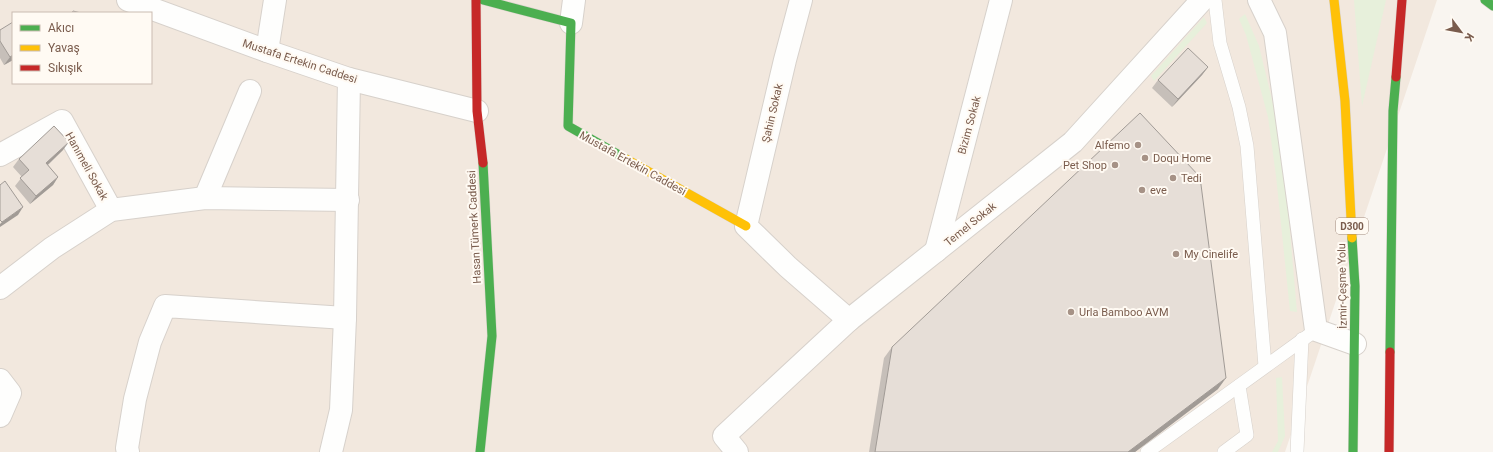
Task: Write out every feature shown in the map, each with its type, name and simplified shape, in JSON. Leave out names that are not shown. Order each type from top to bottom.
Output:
[{"type":"main road","name":"Hasan Tümerk Caddesi","points":[[476,0],[477,111],[483,167],[492,336],[480,452]]},
{"type":"main road","points":[[484,0],[571,23]]},
{"type":"main road","name":"İzmir-Çeşme Yolu","points":[[1334,0],[1345,101],[1355,286],[1354,452]]},
{"type":"main road","points":[[1389,452],[1393,111],[1402,0]]},
{"type":"main road","points":[[1401,14],[1409,0]]},
{"type":"main road","points":[[1485,0],[1493,6]]},
{"type":"main road","name":"Mustafa Ertekin Caddesi","points":[[571,23],[568,126],[746,226]]},
{"type":"street","name":"Mustafa Ertekin Caddesi","points":[[128,0],[266,51],[349,79],[477,111]]},
{"type":"street","points":[[266,51],[275,0]]},
{"type":"street","points":[[571,23],[574,0]]},
{"type":"street","name":"Şahin Sokak","points":[[746,226],[785,60],[801,0]]},
{"type":"street","name":"Bizim Sokak","points":[[936,251],[1001,0]]},
{"type":"street","name":"Temel Sokak","points":[[731,444],[849,320],[1073,142],[1202,0]]},
{"type":"street","points":[[1259,0],[1275,33],[1309,334],[1354,344]]},
{"type":"street","points":[[331,452],[341,410],[348,200],[349,79]]},
{"type":"street","points":[[205,198],[250,91]]},
{"type":"street","name":"Hanımeli Sokak","points":[[0,156],[62,121],[111,210]]},
{"type":"street","points":[[0,288],[52,248],[111,210],[205,198],[348,200]]},
{"type":"street","name":"Mustafa Ertekin Caddesi","points":[[746,226],[788,267],[849,320]]},
{"type":"street","points":[[128,452],[127,448],[134,399],[150,342],[165,306],[345,318]]},
{"type":"street","points":[[0,380],[10,393],[0,416]]},
{"type":"lane","points":[[1215,0],[1220,43],[1239,107],[1247,146],[1266,366]]},
{"type":"lane","points":[[1162,452],[1239,390],[1266,366],[1309,334]]},
{"type":"lane","points":[[1297,452],[1309,334]]},
{"type":"lane","points":[[1224,452],[1247,436],[1239,390]]},
{"type":"lane","points":[[1147,452],[1215,408]]},
{"type":"shaded area","points":[[0,0],[1437,0],[1285,452],[0,452]]},
{"type":"green space","points":[[1354,0],[1386,0],[1362,106]]},
{"type":"green space","points":[[1245,14],[1259,46],[1282,141],[1297,312],[1290,311],[1276,176],[1268,117],[1246,35],[1239,19]]},
{"type":"green space","points":[[1204,17],[1207,23],[1154,81],[1151,76]]},
{"type":"green space","points":[[1282,377],[1285,436],[1278,452],[1272,452],[1278,441],[1276,378]]},
{"type":"building","points":[[12,23],[12,56],[10,57],[0,41],[0,30]]},
{"type":"building","points":[[1188,48],[1208,67],[1178,99],[1158,80]]},
{"type":"building","name":"Urla Bamboo AVM","points":[[1140,113],[1200,177],[1226,378],[1128,452],[875,452],[892,347]]},
{"type":"building","points":[[54,126],[69,142],[46,163],[58,177],[36,196],[20,178],[29,170],[19,159]]},
{"type":"building","points":[[5,181],[23,207],[2,222],[0,220],[0,185]]},
{"type":"traffic: fast","points":[[483,0],[571,23],[568,126],[626,159]]},
{"type":"traffic: fast","points":[[1485,0],[1493,6]]},
{"type":"traffic: fast","points":[[1390,352],[1393,111],[1396,77]]},
{"type":"traffic: fast","points":[[480,452],[492,336],[483,163]]},
{"type":"traffic: fast","points":[[1352,238],[1355,286],[1353,452]]},
{"type":"traffic: slow","points":[[1334,0],[1345,101],[1352,238]]},
{"type":"traffic: slow","points":[[626,159],[746,226]]},
{"type":"traffic: jam","points":[[476,0],[477,111],[483,163]]},
{"type":"traffic: jam","points":[[1396,77],[1402,0]]},
{"type":"traffic: jam","points":[[1389,452],[1390,352]]},
{"type":"place","name":"Alfemo","points":[[1138,145]]},
{"type":"place","name":"Doqu Home","points":[[1145,158]]},
{"type":"place","name":"Pet Shop","points":[[1115,165]]},
{"type":"place","name":"Tedi","points":[[1173,178]]},
{"type":"place","name":"eve","points":[[1142,190]]},
{"type":"place","name":"My Cinelife","points":[[1176,254]]},
{"type":"place","name":"Urla Bamboo AVM","points":[[1071,312]]}]
